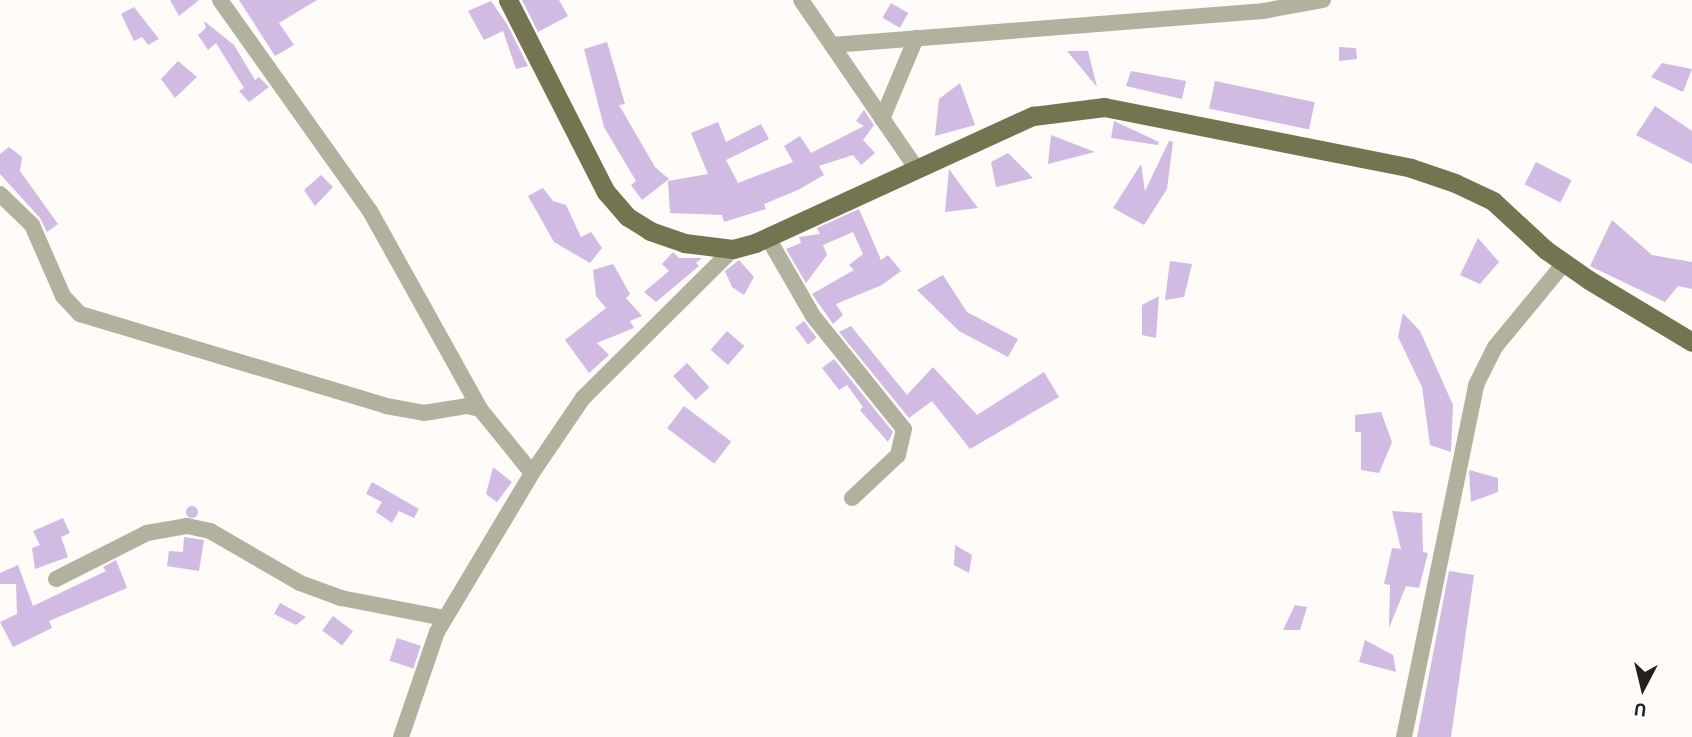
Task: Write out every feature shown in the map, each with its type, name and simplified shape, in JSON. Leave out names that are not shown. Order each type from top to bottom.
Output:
[{"type":"main road","points":[[508,0],[586,159],[628,218],[650,232],[684,243],[733,249],[768,239],[1033,116],[1104,107],[1138,111],[1278,145],[1411,168],[1455,183],[1493,201],[1565,262],[1638,312],[1692,342]]},
{"type":"street","points":[[220,0],[370,211],[480,409],[532,473]]},
{"type":"street","points":[[801,0],[916,168]]},
{"type":"street","points":[[832,45],[1263,11],[1323,0]]},
{"type":"street","points":[[882,119],[916,38]]},
{"type":"street","points":[[0,194],[32,225],[63,296],[80,314],[401,409],[424,413],[467,406],[480,409]]},
{"type":"street","points":[[768,239],[813,316],[904,429],[898,455],[852,498]]},
{"type":"street","points":[[401,737],[445,618],[532,473],[583,398],[733,249]]},
{"type":"street","points":[[1404,737],[1476,385],[1495,347],[1565,262]]},
{"type":"street","points":[[56,579],[147,533],[187,526],[210,531],[262,565],[341,598],[445,618]]},
{"type":"building","points":[[170,0],[199,0],[179,16]]},
{"type":"building","points":[[239,0],[317,0],[279,23],[294,45],[275,56]]},
{"type":"building","points":[[522,0],[559,0],[568,16],[538,32]]},
{"type":"building","points":[[491,1],[507,24],[528,66],[516,69],[503,31],[484,40],[468,11]]},
{"type":"building","points":[[891,3],[908,13],[900,28],[882,18]]},
{"type":"building","points":[[134,7],[159,39],[148,45],[142,37],[134,41],[121,14]]},
{"type":"building","points":[[204,21],[234,45],[255,80],[259,77],[269,87],[249,102],[239,91],[244,88],[216,43],[208,50],[198,35],[206,28]]},
{"type":"building","points":[[607,42],[625,104],[619,105],[655,167],[669,179],[642,200],[631,185],[636,181],[604,127],[584,49]]},
{"type":"building","points":[[1339,47],[1356,48],[1357,59],[1339,61]]},
{"type":"building","points":[[1067,51],[1088,51],[1097,87]]},
{"type":"building","points":[[178,61],[197,77],[175,98],[161,79]]},
{"type":"building","points":[[1662,63],[1692,69],[1683,92],[1651,77]]},
{"type":"building","points":[[1131,71],[1186,81],[1182,99],[1126,86]]},
{"type":"building","points":[[1215,81],[1315,102],[1309,130],[1209,108]]},
{"type":"building","points":[[960,83],[975,125],[935,136],[939,99]]},
{"type":"building","points":[[1655,106],[1692,131],[1692,164],[1636,135]]},
{"type":"building","points":[[864,110],[874,125],[863,140],[875,153],[861,165],[853,155],[819,166],[824,175],[798,190],[764,204],[766,209],[724,222],[722,215],[670,213],[668,181],[708,174],[691,133],[718,122],[726,142],[761,124],[769,139],[726,160],[738,183],[793,162],[784,146],[800,136],[811,153],[864,126],[856,121]]},
{"type":"building","points":[[1114,121],[1159,142],[1158,145],[1111,138]]},
{"type":"building","points":[[1051,135],[1095,152],[1048,164]]},
{"type":"building","points":[[1169,141],[1173,142],[1167,189],[1144,225],[1113,208],[1141,164],[1145,191]]},
{"type":"building","points":[[9,147],[22,157],[20,171],[58,224],[47,232],[40,218],[0,174],[0,154]]},
{"type":"building","points":[[1008,153],[1033,178],[996,187],[991,162]]},
{"type":"building","points":[[1536,162],[1572,180],[1560,202],[1525,184]]},
{"type":"building","points":[[949,169],[962,187],[978,208],[945,212]]},
{"type":"building","points":[[321,175],[333,187],[315,206],[304,190]]},
{"type":"building","points":[[543,188],[553,201],[566,205],[581,237],[591,232],[602,248],[590,263],[554,242],[528,196]]},
{"type":"building","points":[[859,209],[881,260],[888,255],[901,271],[882,285],[836,304],[843,315],[833,324],[812,294],[854,270],[849,265],[863,254],[853,232],[823,245],[827,255],[806,283],[786,249],[801,243],[799,237],[820,234],[817,228]]},
{"type":"building","points":[[1612,220],[1652,255],[1692,262],[1692,289],[1678,286],[1665,302],[1590,266]]},
{"type":"building","points":[[1478,238],[1499,262],[1480,284],[1460,275]]},
{"type":"building","points":[[673,252],[679,258],[702,258],[696,263],[699,266],[656,302],[644,292],[669,271],[662,264]]},
{"type":"building","points":[[739,260],[754,277],[744,295],[732,287],[725,271]]},
{"type":"building","points":[[1170,261],[1192,264],[1184,297],[1165,300]]},
{"type":"building","points":[[613,264],[630,294],[626,298],[642,316],[630,321],[634,328],[597,343],[609,355],[589,373],[565,340],[606,308],[596,296],[593,270]]},
{"type":"building","points":[[943,275],[967,312],[1018,339],[1008,357],[959,331],[917,290]]},
{"type":"building","points":[[1159,296],[1156,338],[1142,335],[1142,305]]},
{"type":"building","points":[[1403,313],[1420,331],[1453,405],[1451,452],[1430,445],[1422,387],[1398,337]]},
{"type":"building","points":[[804,321],[817,338],[808,344],[795,328]]},
{"type":"building","points":[[851,326],[907,395],[933,367],[977,415],[1044,372],[1059,397],[970,449],[932,401],[909,418],[839,332]]},
{"type":"building","points":[[727,331],[744,346],[728,365],[711,350]]},
{"type":"building","points":[[834,359],[893,432],[888,442],[860,410],[863,407],[847,385],[839,390],[822,368]]},
{"type":"building","points":[[687,363],[710,387],[696,400],[673,376]]},
{"type":"building","points":[[684,406],[731,442],[714,464],[667,428]]},
{"type":"building","points":[[1381,412],[1392,442],[1379,473],[1361,470],[1361,432],[1355,432],[1355,415]]},
{"type":"building","points":[[493,467],[512,482],[497,502],[486,494]]},
{"type":"building","points":[[1469,470],[1498,478],[1498,492],[1471,502]]},
{"type":"building","points":[[372,482],[419,509],[414,518],[399,511],[392,523],[376,512],[382,502],[366,494]]},
{"type":"building","points":[[187,507],[197,507],[197,517],[187,517]]},
{"type":"building","points":[[1392,511],[1422,513],[1423,552],[1428,553],[1419,588],[1406,586],[1389,628],[1390,585],[1384,584],[1392,548],[1401,549]]},
{"type":"building","points":[[63,518],[70,533],[61,537],[68,557],[35,569],[32,548],[40,545],[33,531]]},
{"type":"building","points":[[184,537],[204,540],[199,571],[167,566],[169,551],[183,552]]},
{"type":"building","points":[[955,545],[972,555],[969,573],[954,565]]},
{"type":"building","points":[[116,560],[127,588],[49,621],[52,628],[13,647],[0,622],[17,614],[16,584],[0,584],[0,573],[18,565],[33,606],[106,571],[103,567]]},
{"type":"building","points":[[1449,571],[1474,575],[1451,737],[1417,737]]},
{"type":"building","points":[[280,603],[306,617],[296,625],[274,614]]},
{"type":"building","points":[[1295,605],[1307,607],[1300,630],[1283,630]]},
{"type":"building","points":[[333,616],[353,631],[342,645],[322,630]]},
{"type":"building","points":[[397,638],[421,646],[413,669],[390,661]]},
{"type":"building","points":[[1365,640],[1393,655],[1396,672],[1359,662]]}]
